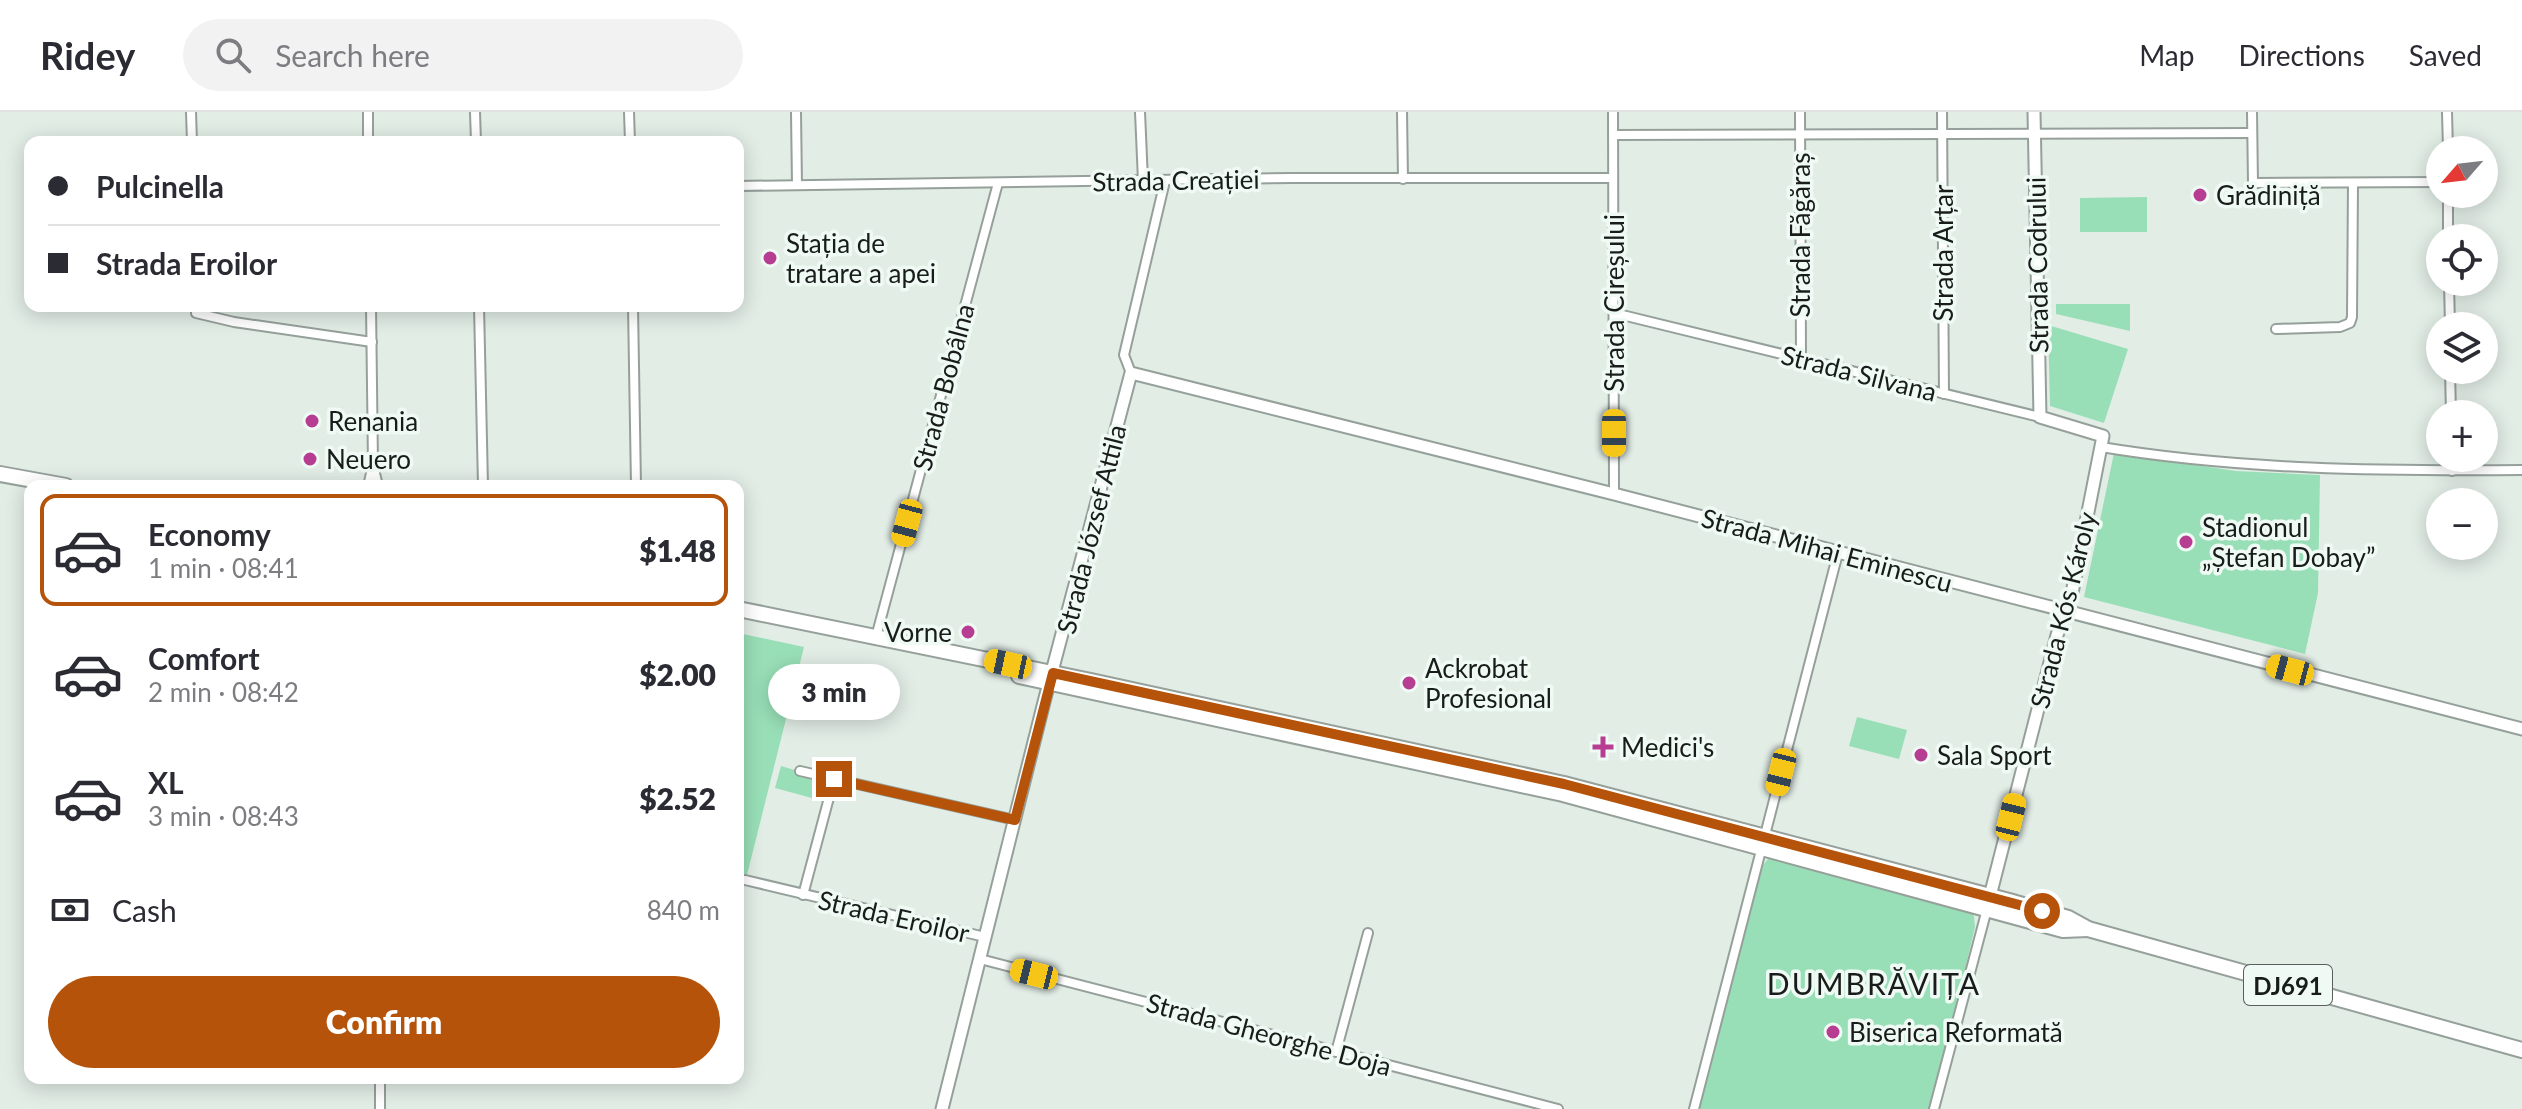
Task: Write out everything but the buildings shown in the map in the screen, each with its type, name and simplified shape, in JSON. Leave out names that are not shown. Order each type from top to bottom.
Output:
[{"type":"main road","points":[[0,474],[33,480]]},
{"type":"main road","name":"DJ691","points":[[744,610],[1052,678]]},
{"type":"main road","name":"DJ691","points":[[744,619],[1052,678],[1564,784],[1763,843],[1989,902],[2063,930],[2088,929],[2522,1050]]},
{"type":"street","points":[[191,112],[192,136]]},
{"type":"street","points":[[368,112],[368,136]]},
{"type":"street","points":[[475,112],[476,136]]},
{"type":"street","points":[[629,112],[630,136]]},
{"type":"street","points":[[796,112],[797,185]]},
{"type":"street","points":[[1140,112],[1143,181]]},
{"type":"street","points":[[1402,112],[1403,179]]},
{"type":"street","name":"Strada Cireșului","points":[[1613,112],[1614,494]]},
{"type":"street","name":"Strada Făgăraș","points":[[1800,112],[1801,359]]},
{"type":"street","name":"Strada Arțar","points":[[1942,112],[1944,394]]},
{"type":"street","name":"Strada Codrului","points":[[2034,112],[2040,417]]},
{"type":"street","points":[[2252,112],[2253,183],[2426,182]]},
{"type":"street","points":[[2447,112],[2448,136]]},
{"type":"street","points":[[1613,135],[2252,133]]},
{"type":"street","name":"Strada Creației","points":[[744,186],[1613,178]]},
{"type":"street","name":"Strada József Attila","points":[[942,1109],[1131,373],[1124,355],[1165,181]]},
{"type":"street","name":"Strada Bobâlna","points":[[876,637],[998,183]]},
{"type":"street","points":[[2276,329],[2340,327],[2350,323],[2353,183]]},
{"type":"street","points":[[205,312],[234,322],[372,342]]},
{"type":"street","points":[[371,312],[373,465],[377,480]]},
{"type":"street","points":[[479,312],[483,480]]},
{"type":"street","points":[[633,312],[636,480]]},
{"type":"street","name":"Strada Silvana","points":[[1614,313],[2040,417],[2102,441],[2235,465],[2426,470]]},
{"type":"street","name":"Strada Mihai Eminescu","points":[[1131,373],[1614,494],[2522,729]]},
{"type":"street","name":"Strada Kós Károly","points":[[1934,1109],[2072,593],[2102,441]]},
{"type":"street","points":[[369,480],[373,465]]},
{"type":"street","name":"Strada Silvana","points":[[2498,470],[2522,470]]},
{"type":"street","points":[[1694,1109],[1838,553]]},
{"type":"street","points":[[800,771],[1015,820]]},
{"type":"street","name":"Strada Eroilor","points":[[803,895],[834,779]]},
{"type":"street","name":"Strada Eroilor","points":[[745,880],[985,937]]},
{"type":"street","points":[[1336,1052],[1368,933]]},
{"type":"street","name":"Strada Gheorghe Doja","points":[[980,959],[1558,1109]]},
{"type":"street","points":[[380,1084],[380,1109]]},
{"type":"green space","points":[[2147,197],[2147,232],[2080,232],[2080,198]]},
{"type":"green space","points":[[2056,304],[2130,304],[2130,331],[2056,314]]},
{"type":"green space","points":[[2048,325],[2128,349],[2104,423],[2050,406]]},
{"type":"green space","name":"Stadionul „Ștefan Dobay”","points":[[2114,453],[2236,471],[2320,475],[2318,593],[2305,654],[2084,597]]},
{"type":"green space","points":[[744,634],[804,647],[744,887]]},
{"type":"green space","points":[[1857,717],[1907,730],[1899,759],[1849,746]]},
{"type":"green space","points":[[781,766],[828,780],[823,801],[775,788]]},
{"type":"green space","points":[[1775,856],[1968,908],[1974,916],[1975,927],[1932,1109],[1695,1109],[1763,865]]},
{"type":"place","name":"Grădiniță","points":[[2200,195]]},
{"type":"place","name":"Stația de tratare a apei","points":[[770,258]]},
{"type":"place","name":"Renania","points":[[312,421]]},
{"type":"place","name":"Neuero","points":[[310,459]]},
{"type":"place","name":"Stadionul „Ștefan Dobay”","points":[[2186,542]]},
{"type":"place","name":"Vorne","points":[[968,632]]},
{"type":"place","name":"Ackrobat Profesional","points":[[1409,683]]},
{"type":"place","name":"Medici's","points":[[1603,747]]},
{"type":"place","name":"Sala Sport","points":[[1921,755]]},
{"type":"place","name":"Biserica Reformată","points":[[1833,1032]]},
{"type":"district","name":"DUMBRĂVIȚA","points":[[1874,983]]},
{"type":"route","points":[[834,779],[1015,820],[1053,673],[1564,784],[2042,911]]}]
